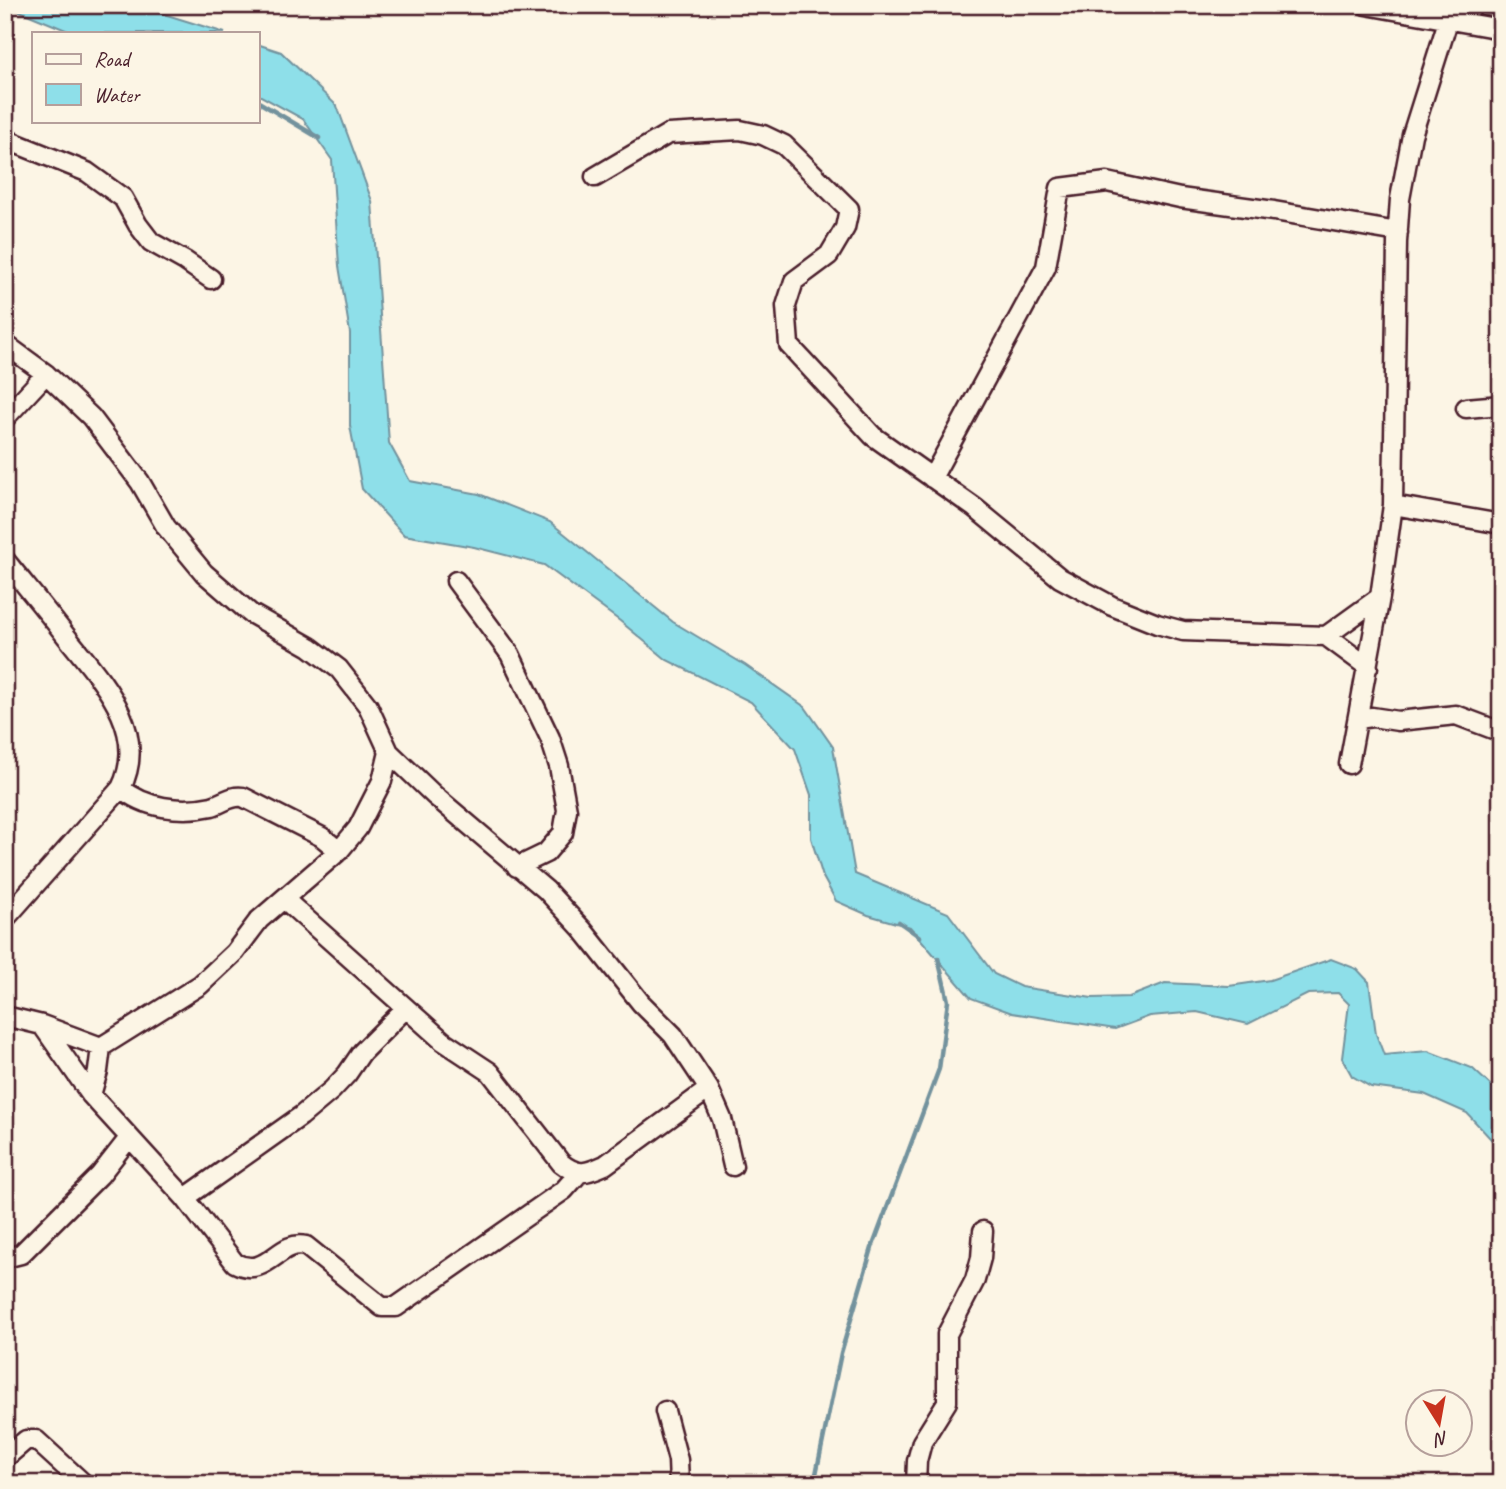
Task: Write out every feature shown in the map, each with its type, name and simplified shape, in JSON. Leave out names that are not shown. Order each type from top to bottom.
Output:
[{"type":"street","points":[[1366,5],[1450,13],[1501,29]]},
{"type":"street","points":[[1349,764],[1380,597],[1393,505],[1400,199],[1412,135],[1450,13]]},
{"type":"street","points":[[596,177],[668,134],[740,130],[763,135],[784,145],[849,209],[845,228],[828,255],[794,281],[786,306],[789,345],[873,436],[975,508],[1060,578],[1112,606],[1183,631],[1326,636],[1368,667]]},
{"type":"street","points":[[5,139],[87,172],[123,198],[138,225],[152,242],[211,279]]},
{"type":"street","points":[[932,478],[1046,267],[1060,188],[1107,182],[1180,198],[1398,232]]},
{"type":"street","points":[[5,344],[46,374],[91,418],[140,482],[166,527],[205,573],[250,613],[310,647],[339,669],[368,706],[388,752],[435,796],[546,890],[582,929],[641,1003],[673,1035],[709,1088],[722,1119],[733,1166]]},
{"type":"street","points":[[5,418],[46,374]]},
{"type":"street","points":[[1466,408],[1501,405]]},
{"type":"street","points":[[1393,505],[1501,524]]},
{"type":"street","points":[[5,559],[110,692],[124,721],[130,750],[130,771],[121,788],[5,919]]},
{"type":"street","points":[[456,581],[510,654],[550,737],[559,766],[567,810],[563,833],[546,853],[517,867]]},
{"type":"street","points":[[1326,636],[1380,597]]},
{"type":"street","points":[[1358,719],[1398,721],[1455,715],[1501,732]]},
{"type":"street","points":[[101,1047],[200,985],[235,952],[258,920],[339,851],[358,828],[382,781],[388,752]]},
{"type":"street","points":[[121,788],[142,802],[159,807],[205,807],[231,797],[243,797],[322,837],[339,851]]},
{"type":"street","points":[[285,899],[443,1041],[490,1072],[561,1163],[571,1172],[588,1172],[605,1165],[709,1088]]},
{"type":"street","points":[[185,1198],[301,1116],[332,1090],[362,1052],[406,1008]]},
{"type":"street","points":[[5,1016],[42,1025],[101,1047]]},
{"type":"street","points":[[42,1025],[91,1095],[185,1198],[235,1263],[245,1268],[259,1266],[288,1248],[298,1244],[306,1246],[382,1307],[396,1307],[564,1190],[580,1172]]},
{"type":"street","points":[[91,1095],[99,1071],[101,1047]]},
{"type":"street","points":[[5,1258],[21,1254],[100,1175],[128,1138]]},
{"type":"street","points":[[916,1484],[916,1461],[922,1442],[947,1402],[947,1334],[975,1280],[981,1258],[983,1231]]},
{"type":"street","points":[[665,1411],[678,1461],[679,1484]]},
{"type":"street","points":[[5,1458],[26,1440],[36,1440],[84,1484]]},
{"type":"water","points":[[5,5],[135,5],[222,32],[71,32]]},
{"type":"water","points":[[259,45],[281,52],[337,106],[372,201],[389,443],[410,481],[479,494],[550,522],[673,622],[745,665],[805,707],[833,747],[855,874],[948,913],[994,974],[1021,987],[1092,998],[1129,997],[1165,983],[1229,986],[1270,980],[1331,959],[1357,969],[1369,982],[1376,1034],[1384,1055],[1428,1051],[1472,1068],[1501,1095],[1501,1150],[1467,1113],[1424,1094],[1371,1087],[1352,1076],[1342,1058],[1349,1004],[1338,993],[1308,994],[1248,1024],[1197,1012],[1150,1016],[1115,1029],[1012,1013],[971,998],[910,927],[868,915],[836,901],[823,877],[811,838],[811,795],[795,749],[751,702],[667,660],[620,621],[544,565],[474,547],[404,535],[362,489],[350,426],[350,333],[339,266],[332,160],[303,119],[259,95]]},
{"type":"waterway","points":[[259,102],[319,138]]},
{"type":"waterway","points":[[899,922],[920,937]]},
{"type":"waterway","points":[[814,1484],[841,1353],[872,1248],[939,1069],[948,1001],[938,958]]}]
